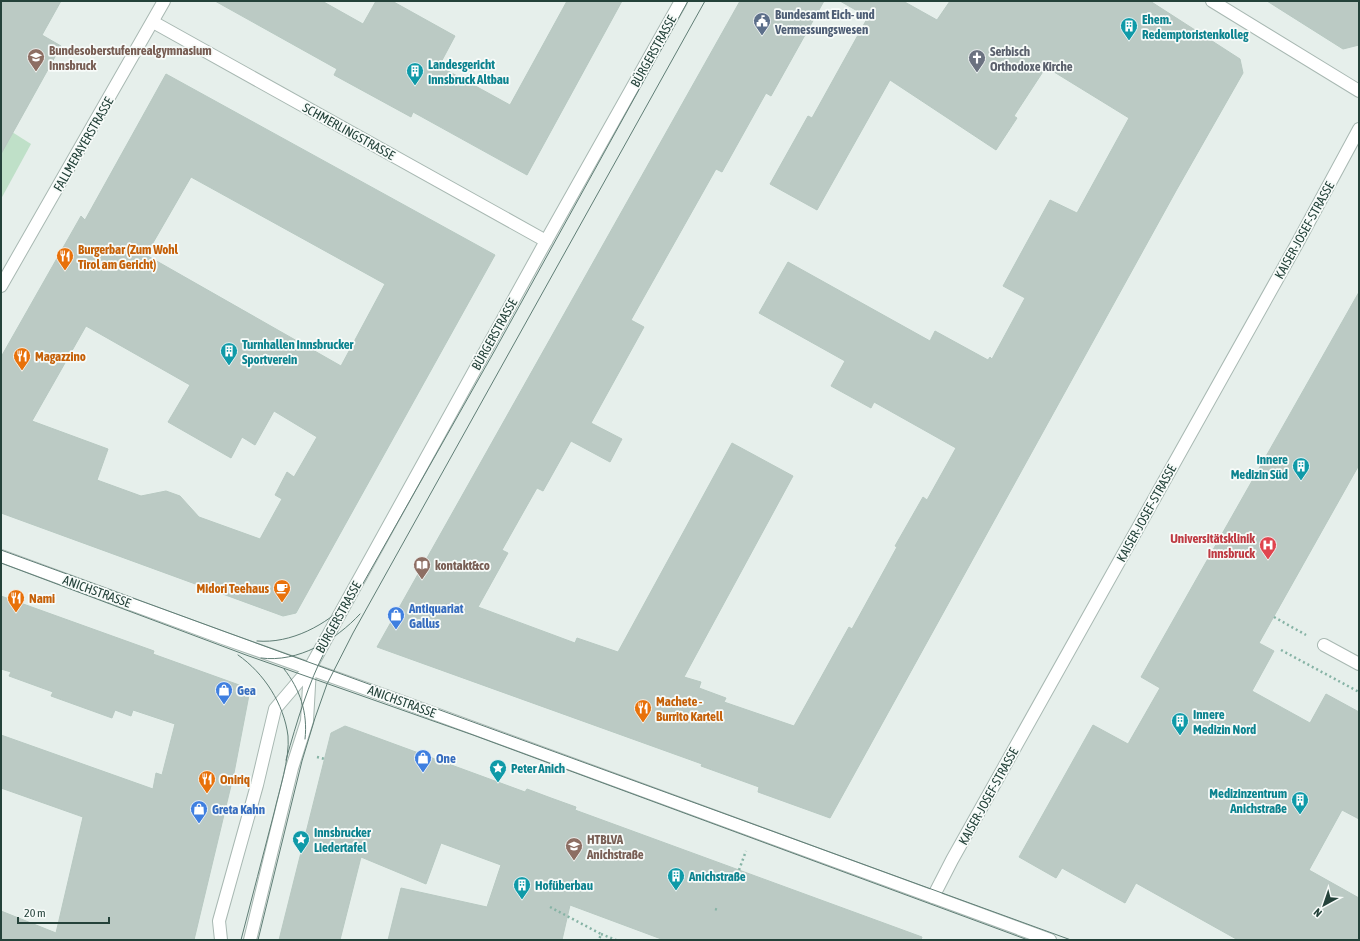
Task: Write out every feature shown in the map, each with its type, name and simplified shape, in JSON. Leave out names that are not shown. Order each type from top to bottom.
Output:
[{"type":"street","name":"FALLMERAYERSTRASSE","points":[[1,286],[164,1]]},
{"type":"street","name":"BÜRGERSTRASSE","points":[[221,940],[219,921],[257,785],[275,709],[310,668],[546,241],[681,1]]},
{"type":"street","points":[[1212,1],[1359,91]]},
{"type":"street","name":"SCHMERLINGSTRASSE","points":[[153,22],[546,241]]},
{"type":"street","name":"KAISER-JOSEF-STRASSE","points":[[933,897],[952,860],[1359,129]]},
{"type":"street","name":"ANICHSTRASSE","points":[[1,556],[1050,940]]},
{"type":"street","points":[[1324,645],[1359,664]]},
{"type":"street","name":"BÜRGERSTRASSE","points":[[250,940],[292,768],[307,721],[310,668]]},
{"type":"path","points":[[1274,617],[1324,645]]},
{"type":"path","points":[[1281,650],[1359,692]]},
{"type":"path","points":[[550,907],[601,934],[616,940]]},
{"type":"path","points":[[599,940],[601,934]]},
{"type":"green space","points":[[1,125],[31,144],[1,199]]},
{"type":"building","points":[[1,1],[61,1],[42,35],[61,46],[1,154]]},
{"type":"building","name":"Landesgericht Innsbruck Altbau","points":[[215,1],[322,1],[363,24],[376,1],[392,1],[455,36],[439,66],[510,105],[567,1],[622,1],[527,175],[413,112],[411,117],[334,75],[337,69]]},
{"type":"building","points":[[740,1],[824,1],[771,96],[766,93],[722,172],[716,169],[631,320],[644,327],[591,423],[622,439],[610,462],[571,441],[543,491],[537,488],[502,550],[508,553],[478,607],[575,643],[577,638],[618,652],[732,443],[793,476],[684,677],[701,682],[699,688],[726,698],[724,702],[794,726],[849,627],[852,629],[897,547],[895,546],[923,497],[927,500],[956,448],[874,402],[871,408],[831,386],[845,361],[759,313],[788,262],[930,341],[935,331],[988,360],[990,357],[992,359],[1025,298],[1003,286],[1050,200],[1077,213],[1129,118],[1046,67],[1014,116],[1017,118],[996,150],[890,80],[817,210],[770,184],[808,116],[812,118],[868,17],[840,1],[903,1],[937,20],[950,1],[1150,1],[1240,59],[1243,73],[1177,189],[830,818],[758,792],[759,787],[701,766],[702,764],[377,647]]},
{"type":"building","points":[[1267,1],[1359,1],[1359,45],[1343,49]]},
{"type":"building","points":[[166,74],[495,255],[296,613],[283,616],[1,513],[1,357],[81,216],[85,220]],"holes":[[[191,177],[385,284],[341,366],[146,255]],[[86,326],[190,385],[168,422],[231,458],[242,437],[255,445],[274,411],[317,437],[294,477],[287,472],[275,495],[282,499],[260,539],[199,517],[180,496],[166,491],[141,496],[97,480],[108,449],[32,421]]]},
{"type":"building","name":"Universitätsklinik Innsbruck","points":[[1359,292],[1359,465],[1259,643],[1274,651],[1252,691],[1310,723],[1326,694],[1359,712],[1359,819],[1342,810],[1309,870],[1359,898],[1359,940],[1238,940],[1136,883],[1125,903],[1062,868],[1056,878],[1019,857],[1093,725],[1128,744],[1160,688],[1141,677]]},
{"type":"building","points":[[1,596],[154,651],[153,654],[242,686],[249,695],[234,773],[194,940],[1,940],[1,911],[56,933],[83,817],[1,788],[1,735],[153,789],[156,773],[162,775],[175,724],[133,710],[131,716],[115,710],[112,718],[51,696],[53,692],[9,676],[11,672],[1,669]]},
{"type":"building","points":[[345,726],[525,792],[527,789],[576,807],[575,810],[922,937],[921,940],[664,940],[570,905],[562,940],[388,940],[401,888],[487,907],[501,865],[441,843],[426,884],[361,857],[340,940],[279,940],[331,733]]},
{"type":"tram line","points":[[286,760],[308,689],[326,649],[495,350],[688,1]]},
{"type":"tram line","points":[[258,940],[302,761],[327,684],[353,633],[705,1]]},
{"type":"tram line","points":[[1,550],[1071,940]]},
{"type":"tram line","points":[[1,563],[246,655],[473,735],[1028,940]]},
{"type":"tram line","points":[[257,641],[282,639],[307,631],[330,618],[350,601]]},
{"type":"tram line","points":[[261,658],[275,659],[289,657],[315,648],[340,633],[360,614]]},
{"type":"tram line","points":[[238,655],[256,671],[271,690],[282,712],[288,736],[286,764],[241,940]]},
{"type":"tram line","points":[[284,669],[290,677],[302,702],[306,729],[305,739]]},
{"type":"place","name":"Bundesamt Eich- und Vermessungswesen","points":[[762,36]]},
{"type":"place","name":"Ehem. Redemptoristenkolleg","points":[[1129,41]]},
{"type":"place","name":"Bundesoberstufenrealgymnasium Innsbruck","points":[[36,72]]},
{"type":"place","name":"Serbisch Orthodoxe Kirche","points":[[977,73]]},
{"type":"place","name":"Landesgericht Innsbruck Altbau","points":[[415,86]]},
{"type":"place","name":"Burgerbar (Zum Wohl Tirol am Gericht)","points":[[65,271]]},
{"type":"place","name":"Turnhallen Innsbrucker Sportverein","points":[[229,366]]},
{"type":"place","name":"Magazzino","points":[[22,371]]},
{"type":"place","name":"Innere Medizin Süd","points":[[1301,481]]},
{"type":"place","name":"Universitätsklinik Innsbruck","points":[[1268,560]]},
{"type":"place","name":"kontakt&co","points":[[422,580]]},
{"type":"place","name":"Midori Teehaus","points":[[282,603]]},
{"type":"place","name":"Nami","points":[[16,613]]},
{"type":"place","name":"Antiquariat Gallus","points":[[396,630]]},
{"type":"place","name":"Gea","points":[[224,705]]},
{"type":"place","name":"Machete - Burrito Kartell","points":[[643,723]]},
{"type":"place","name":"Innere Medizin Nord","points":[[1180,736]]},
{"type":"place","name":"One","points":[[423,773]]},
{"type":"place","name":"Peter Anich","points":[[498,783]]},
{"type":"place","name":"Oniriq","points":[[207,794]]},
{"type":"place","name":"Medizinzentrum Anichstraße","points":[[1300,815]]},
{"type":"place","name":"Greta Kahn","points":[[199,824]]},
{"type":"place","name":"Innsbrucker Liedertafel","points":[[301,854]]},
{"type":"place","name":"HTBLVA Anichstraße","points":[[574,861]]},
{"type":"place","name":"Anichstraße","points":[[676,891]]},
{"type":"place","name":"Hofüberbau","points":[[522,900]]}]
